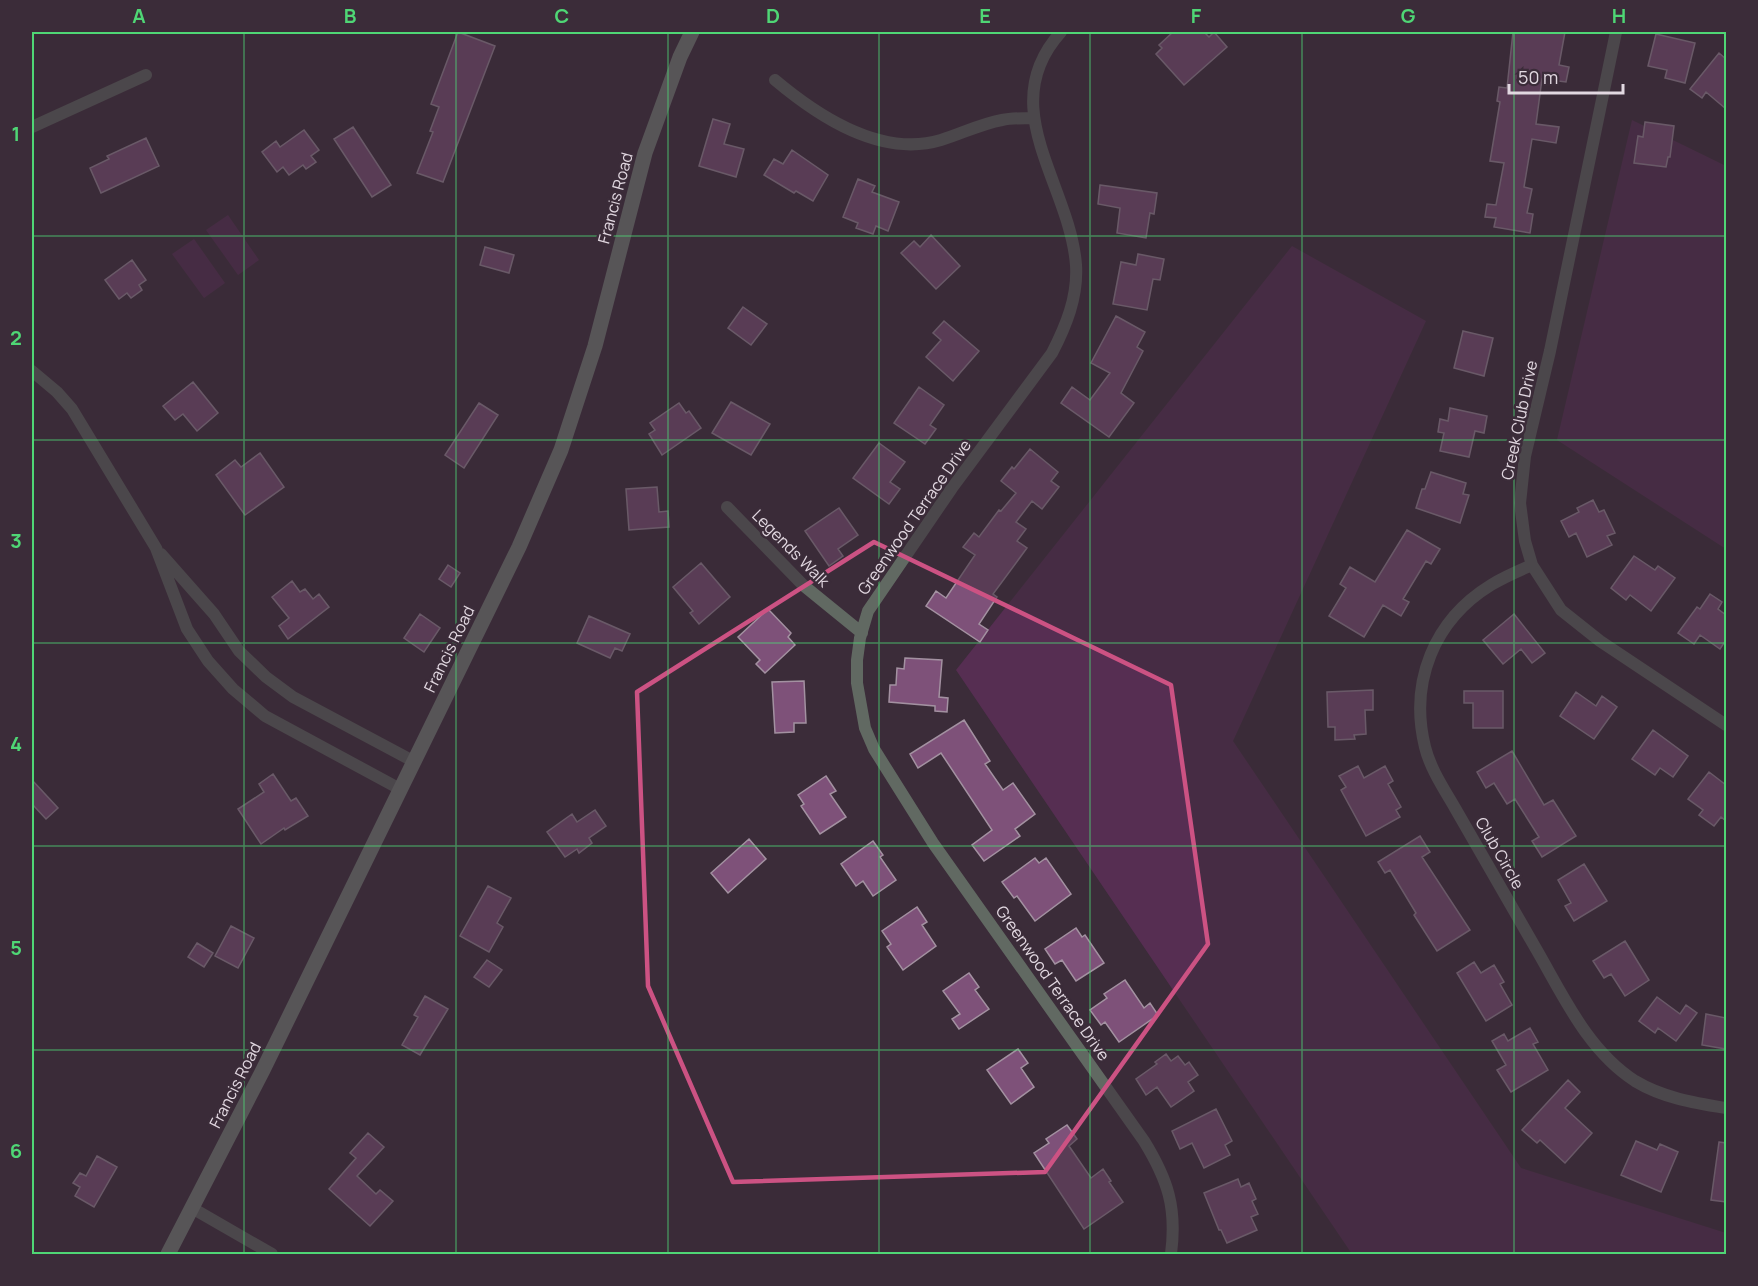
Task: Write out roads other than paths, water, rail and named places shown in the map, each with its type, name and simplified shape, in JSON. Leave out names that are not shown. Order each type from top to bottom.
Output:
[{"type":"street","name":"Francis Road","points":[[168,1254],[272,1052],[519,547],[561,450],[595,346],[645,153],[680,57],[692,32]]},
{"type":"street","name":"Greenwood Terrace Drive","points":[[1061,32],[1052,42],[1041,62],[1034,83],[1032,106],[1035,129],[1071,234],[1076,266],[1075,289],[1070,311],[1063,332],[1052,353],[952,488],[868,612],[857,660],[859,706],[874,749],[933,843],[1144,1141],[1160,1167],[1173,1211],[1174,1234],[1171,1254]]},
{"type":"street","name":"Creek Club Drive","points":[[1616,32],[1550,351],[1525,456],[1520,503],[1525,541],[1532,565],[1561,610],[1608,646],[1726,725]]},
{"type":"street","points":[[32,127],[146,75]]},
{"type":"street","points":[[775,80],[811,108],[831,120],[872,139],[895,144],[940,141],[1001,120],[1034,117]]},
{"type":"street","points":[[32,370],[72,409],[156,548],[214,614],[239,651],[266,677],[293,697],[413,761]]},
{"type":"street","name":"Legends Walk","points":[[727,507],[803,585],[862,633]]},
{"type":"street","points":[[156,548],[187,629],[208,661],[233,689],[265,716],[400,789]]},
{"type":"street","name":"Club Circle","points":[[1532,565],[1491,585],[1472,598],[1455,614],[1440,634],[1429,656],[1422,678],[1419,702],[1425,748],[1450,800],[1574,1015],[1601,1052],[1635,1081],[1656,1092],[1684,1101],[1726,1108]]},
{"type":"street","points":[[192,1208],[272,1254]]}]
